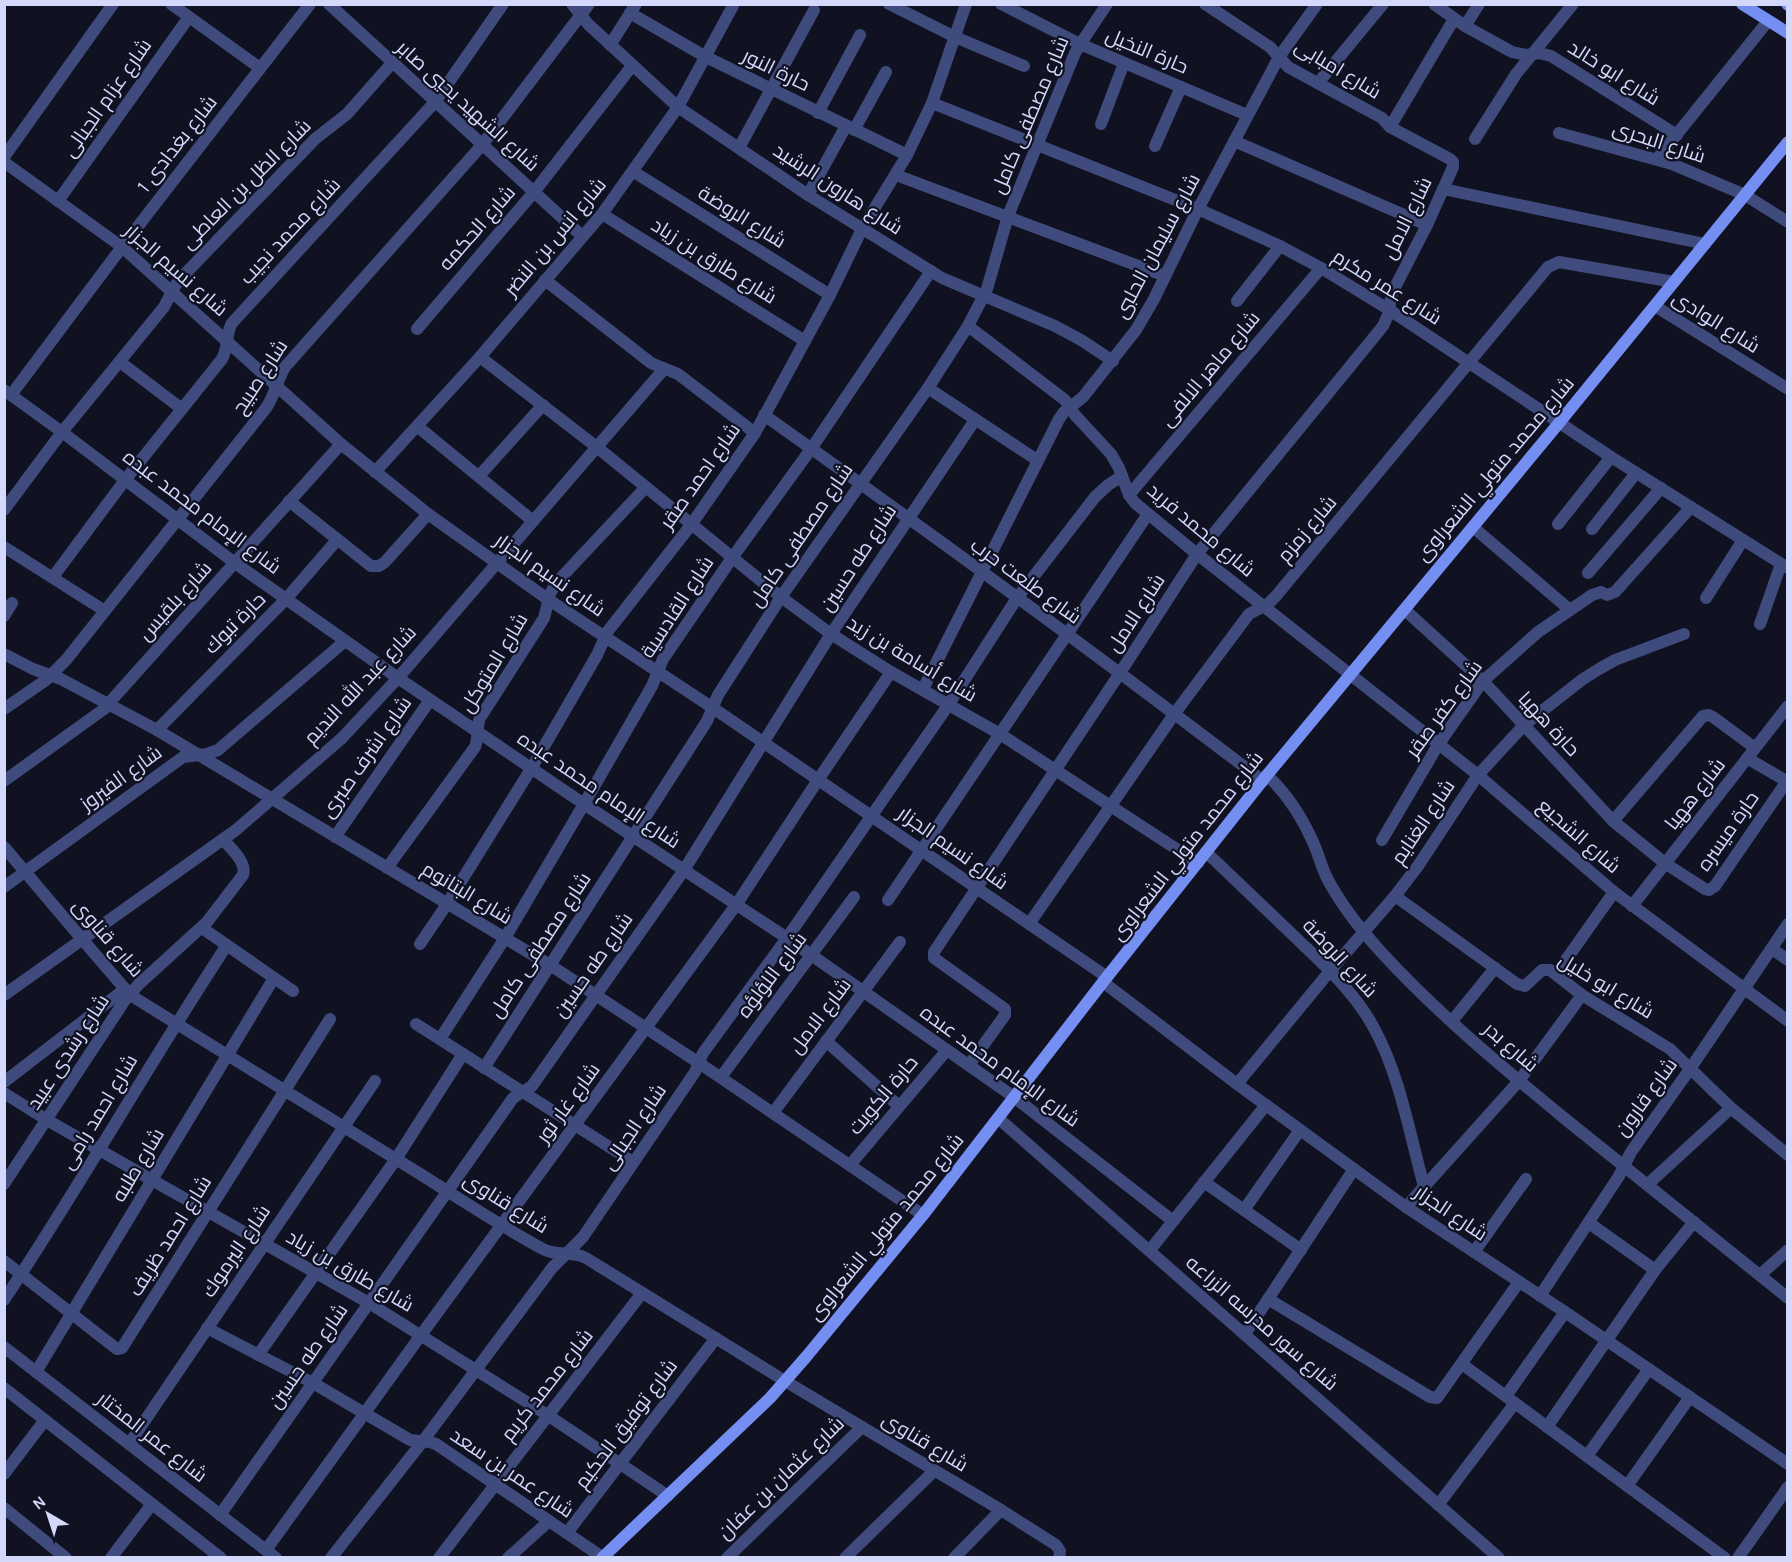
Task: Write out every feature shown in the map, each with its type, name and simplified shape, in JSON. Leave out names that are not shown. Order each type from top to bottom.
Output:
[{"type":"street","points":[[4,157],[113,4]]},
{"type":"street","points":[[171,4],[260,68]]},
{"type":"street","name":"شارع بغدادى 1","points":[[8,393],[310,4]]},
{"type":"street","name":"شارع الشهيد يحيي صابر","points":[[329,4],[582,236]]},
{"type":"street","name":"شارع محمد نجيب","points":[[53,577],[125,480],[222,358],[225,353],[228,329],[232,323],[435,102],[503,4]]},
{"type":"street","name":"شارع هارون الرشيد","points":[[572,4],[610,45],[678,107],[808,195],[932,272],[984,297],[1055,326],[1113,361]]},
{"type":"street","name":"شارع صبيح","points":[[4,709],[52,675],[267,408],[285,367],[482,145],[589,4]]},
{"type":"street","name":"شارع انس بن النضر","points":[[375,472],[480,357],[602,214],[678,107],[735,4]]},
{"type":"street","points":[[889,4],[955,37],[1024,66]]},
{"type":"street","name":"شارع احمد صقر","points":[[420,944],[531,769],[612,625],[691,525],[755,433],[830,295],[862,229],[907,155],[932,103],[966,4]]},
{"type":"street","name":"حارة النخيل","points":[[1001,4],[1080,44],[1247,115]]},
{"type":"street","name":"شارع مصطفى كامل","points":[[484,1068],[706,721],[718,695],[781,597],[928,388],[968,326],[984,297],[1008,216],[1036,145],[1080,44],[1107,4]]},
{"type":"street","name":"شارع امبابى","points":[[1205,4],[1270,47],[1288,67],[1382,118],[1390,127],[1453,162]]},
{"type":"street","name":"شارع سليمان الحلبى","points":[[923,689],[1059,419],[1083,398],[1141,322],[1279,57],[1317,4]]},
{"type":"street","points":[[1318,83],[1383,4]]},
{"type":"street","name":"شارع ابو خالد","points":[[1434,4],[1465,26],[1512,52],[1526,56],[1539,53],[1551,56],[1677,135]]},
{"type":"street","points":[[1465,26],[1479,4]]},
{"type":"street","points":[[1475,139],[1516,74],[1573,4]]},
{"type":"street","points":[[1742,4],[1788,33]]},
{"type":"street","points":[[610,45],[633,9]]},
{"type":"street","name":"حارة النور","points":[[633,9],[706,57],[907,155]]},
{"type":"street","points":[[739,148],[814,10]]},
{"type":"street","name":"شارع عزام الجبالى","points":[[58,201],[189,17]]},
{"type":"street","points":[[1390,127],[1454,19]]},
{"type":"street","points":[[1657,159],[1768,21]]},
{"type":"street","points":[[818,113],[860,35]]},
{"type":"street","name":"شارع الظل بن العاطى","points":[[4,510],[62,432],[164,307],[182,277],[315,139],[347,114],[392,63]]},
{"type":"street","points":[[1101,124],[1124,63]]},
{"type":"street","name":"شارع الحكمه","points":[[417,329],[534,192],[632,66]]},
{"type":"street","points":[[808,195],[886,72]]},
{"type":"street","points":[[1155,146],[1181,87]]},
{"type":"street","name":"شارع عمر مكرم","points":[[932,103],[1198,209],[1280,246],[1321,268],[1388,309],[1611,457],[1784,566]]},
{"type":"street","name":"شارع البحرى","points":[[1560,133],[1657,159],[1693,172],[1745,195],[1788,222]]},
{"type":"street","points":[[1234,141],[1427,225]]},
{"type":"street","name":"شارع محمد متولي الشعراوى","points":[[605,1556],[785,1381],[923,1215],[1265,778],[1788,142]]},
{"type":"street","name":"شارع نسيم الجزار","points":[[4,162],[122,247],[173,291],[276,388],[428,514],[549,600],[871,815],[1029,924],[1105,980]]},
{"type":"street","name":"شارع الامل","points":[[969,1065],[1005,1015],[1005,1009],[934,958],[933,954],[1197,554],[1383,326],[1392,293],[1427,225],[1453,167],[1453,162]]},
{"type":"street","name":"شارع الروضة","points":[[634,172],[830,295]]},
{"type":"street","points":[[896,176],[1165,276]]},
{"type":"street","points":[[1443,189],[1705,244]]},
{"type":"street","name":"شارع طارق بن زياد","points":[[602,214],[805,341]]},
{"type":"street","points":[[1238,301],[1280,246]]},
{"type":"street","name":"شارع زمزم","points":[[1029,924],[1174,713],[1249,614],[1276,596],[1548,267],[1559,262],[1674,282]]},
{"type":"street","name":"شارع ماهر الالفى","points":[[1129,495],[1321,268]]},
{"type":"street","name":"شارع القادسية","points":[[440,1039],[505,938],[584,804],[652,686],[663,659],[932,272]]},
{"type":"street","points":[[545,280],[651,363],[678,374],[755,433]]},
{"type":"street","name":"شارع الوادى","points":[[1655,306],[1788,389]]},
{"type":"street","name":"شارع محمد فريد","points":[[968,326],[1059,394],[1111,454],[1129,495],[1135,503],[1350,676]]},
{"type":"street","name":"شارع أسامة بن زيد","points":[[480,357],[598,448],[781,597],[831,634],[891,672],[1000,734],[1198,863]]},
{"type":"street","points":[[120,362],[182,409]]},
{"type":"street","name":"شارع عبد الله النديم","points":[[7,988],[82,939],[223,839],[342,738],[398,678],[664,369]]},
{"type":"street","points":[[928,388],[1037,460]]},
{"type":"street","name":"شارع الإمام محمد عبده","points":[[8,393],[235,563],[345,641],[531,769],[787,938],[969,1065],[1014,1097],[1173,1221]]},
{"type":"street","points":[[479,476],[543,405]]},
{"type":"street","name":"شارع طلعت حرب","points":[[764,415],[909,517],[982,573],[1265,778]]},
{"type":"street","name":"شارع طه حسين","points":[[220,1515],[513,1098],[532,1086],[684,870],[831,634],[975,420]]},
{"type":"street","points":[[417,426],[533,521]]},
{"type":"street","name":"شارع بلقيس","points":[[4,781],[110,703],[341,444]]},
{"type":"street","points":[[1558,524],[1611,457]]},
{"type":"street","points":[[1592,529],[1636,473]]},
{"type":"street","name":"شارع الجبالى","points":[[331,1557],[423,1441],[552,1268],[583,1237],[696,1072],[703,1053],[787,938],[949,704],[1017,598],[1095,497],[1122,476]]},
{"type":"street","name":"شارع المتوكل","points":[[387,868],[475,747],[480,718],[544,618],[552,588],[646,487]]},
{"type":"street","points":[[1588,573],[1661,488]]},
{"type":"street","points":[[289,501],[371,567],[385,562],[428,514]]},
{"type":"street","name":"شارع كفر صقر","points":[[1382,840],[1438,745],[1483,681],[1538,632],[1596,592],[1607,595],[1616,592],[1691,507]]},
{"type":"street","points":[[888,900],[1148,514]]},
{"type":"street","points":[[1473,527],[1570,610]]},
{"type":"street","name":"حارة تبوك","points":[[157,730],[286,599],[337,540]]},
{"type":"street","points":[[1706,598],[1743,540]]},
{"type":"street","points":[[4,547],[105,611]]},
{"type":"street","points":[[1760,624],[1784,566]]},
{"type":"street","points":[[4,616],[12,603]]},
{"type":"street","name":"حارة ههيا","points":[[1404,609],[1483,681],[1613,821],[1666,864]]},
{"type":"street","name":"شارع الغنايم","points":[[1237,1084],[1395,896],[1418,866],[1478,775],[1524,725],[1599,669],[1615,660],[1684,634]]},
{"type":"street","name":"شارع الفيروز","points":[[4,887],[183,757],[218,750],[345,641]]},
{"type":"street","name":"شارع البتانوم","points":[[4,654],[110,703],[201,755],[550,965],[721,1077],[923,1215]]},
{"type":"street","name":"شارع غار ثور","points":[[271,1554],[364,1413],[736,904],[891,672]]},
{"type":"street","name":"شارع الشجيع","points":[[1350,676],[1478,775],[1614,892],[1788,1021]]},
{"type":"street","name":"شارع اشرف صبرى","points":[[335,837],[430,700]]},
{"type":"street","name":"شارع ههيا","points":[[1632,906],[1788,706]]},
{"type":"street","points":[[1613,821],[1703,716],[1713,717],[1751,753],[1787,782]]},
{"type":"street","name":"شارع بدر","points":[[1265,778],[1279,786],[1298,812],[1330,883],[1364,932],[1403,975],[1519,1081],[1788,1298]]},
{"type":"street","name":"حارة ميسره","points":[[1666,864],[1705,889],[1712,889],[1787,782]]},
{"type":"street","name":"شارع رشدى عبيد","points":[[4,1184],[128,991],[202,928],[244,871],[242,863],[223,839]]},
{"type":"street","name":"شارع قناوى","points":[[4,847],[128,991],[501,1226],[553,1254],[568,1253],[586,1258],[785,1381],[1001,1510],[1056,1545],[1060,1554]]},
{"type":"street","name":"شارع الروضة","points":[[1206,852],[1330,971],[1362,1008],[1386,1051],[1424,1186]]},
{"type":"street","points":[[1556,974],[1614,892]]},
{"type":"street","name":"شارع ابو خليل","points":[[1395,896],[1521,986],[1530,983],[1542,970],[1550,970],[1582,995],[1662,1043],[1731,1108],[1788,1155]]},
{"type":"street","name":"شارع اللؤلؤه","points":[[721,1077],[855,897]]},
{"type":"street","name":"شارع قارون","points":[[1540,1296],[1617,1181],[1630,1152],[1690,1069],[1788,924]]},
{"type":"street","points":[[202,928],[293,991]]},
{"type":"street","name":"شارع الامل","points":[[773,1113],[900,942]]},
{"type":"street","name":"شارع احمد رامى","points":[[4,1300],[227,945]]},
{"type":"street","points":[[1772,949],[1788,960]]},
{"type":"street","points":[[1452,1021],[1495,968]]},
{"type":"street","name":"شارع طلبه","points":[[36,1372],[274,978]]},
{"type":"street","name":"شارع الجزار","points":[[1105,980],[1237,1084],[1406,1207],[1788,1464]]},
{"type":"street","points":[[4,1082],[128,991]]},
{"type":"street","points":[[1406,1207],[1519,1081],[1582,995]]},
{"type":"street","name":"شارع احمد ظريف","points":[[4,1262],[117,1349],[122,1348],[330,1019]]},
{"type":"street","points":[[416,1024],[633,1162]]},
{"type":"street","points":[[826,1041],[899,1106]]},
{"type":"street","name":"حارة الكويت","points":[[850,1165],[946,1050]]},
{"type":"street","points":[[258,1354],[396,1159],[463,1054]]},
{"type":"street","name":"شارع اليرموك","points":[[129,1444],[375,1081]]},
{"type":"street","name":"شارع طارق بن زياد","points":[[4,1094],[369,1303],[549,1416],[668,1496]]},
{"type":"street","points":[[1150,1250],[1266,1105]]},
{"type":"street","points":[[1647,1185],[1731,1108]]},
{"type":"street","name":"شارع سور مدرسه الزراعه","points":[[998,1118],[1499,1557]]},
{"type":"street","points":[[1244,1210],[1300,1130]]},
{"type":"street","points":[[1245,1334],[1354,1169]]},
{"type":"street","points":[[1474,1252],[1526,1179]]},
{"type":"street","points":[[1204,1182],[1301,1250]]},
{"type":"street","points":[[1547,1427],[1655,1270],[1694,1222]]},
{"type":"street","points":[[1589,1223],[1655,1270]]},
{"type":"street","points":[[1760,1275],[1788,1250]]},
{"type":"street","points":[[1268,1299],[1433,1398],[1440,1396],[1519,1282]]},
{"type":"street","name":"شارع محمد كريم","points":[[439,1557],[642,1293]]},
{"type":"street","points":[[1438,1505],[1510,1400],[1565,1312]]},
{"type":"street","name":"شارع عمر بن سعد","points":[[207,1328],[313,1383],[410,1440],[436,1444],[567,1533],[605,1556]]},
{"type":"street","name":"شارع توفيق الحكيم","points":[[567,1533],[716,1338]]},
{"type":"street","name":"شارع عمر المختار","points":[[4,1347],[271,1554]]},
{"type":"street","points":[[1462,1364],[1725,1557]]},
{"type":"street","points":[[1587,1456],[1649,1369]]},
{"type":"street","points":[[4,1388],[221,1557]]},
{"type":"street","points":[[1627,1486],[1690,1397]]},
{"type":"street","points":[[4,1474],[45,1420]]},
{"type":"street","name":"شارع عثمان بن عفان","points":[[727,1557],[862,1427]]},
{"type":"street","points":[[845,1557],[934,1471]]},
{"type":"street","points":[[1738,1557],[1788,1487]]},
{"type":"street","points":[[111,1557],[152,1504]]},
{"type":"street","points":[[4,1508],[66,1557]]},
{"type":"street","points":[[954,1557],[1001,1510]]},
{"type":"street","points":[[508,1557],[549,1521]]}]
